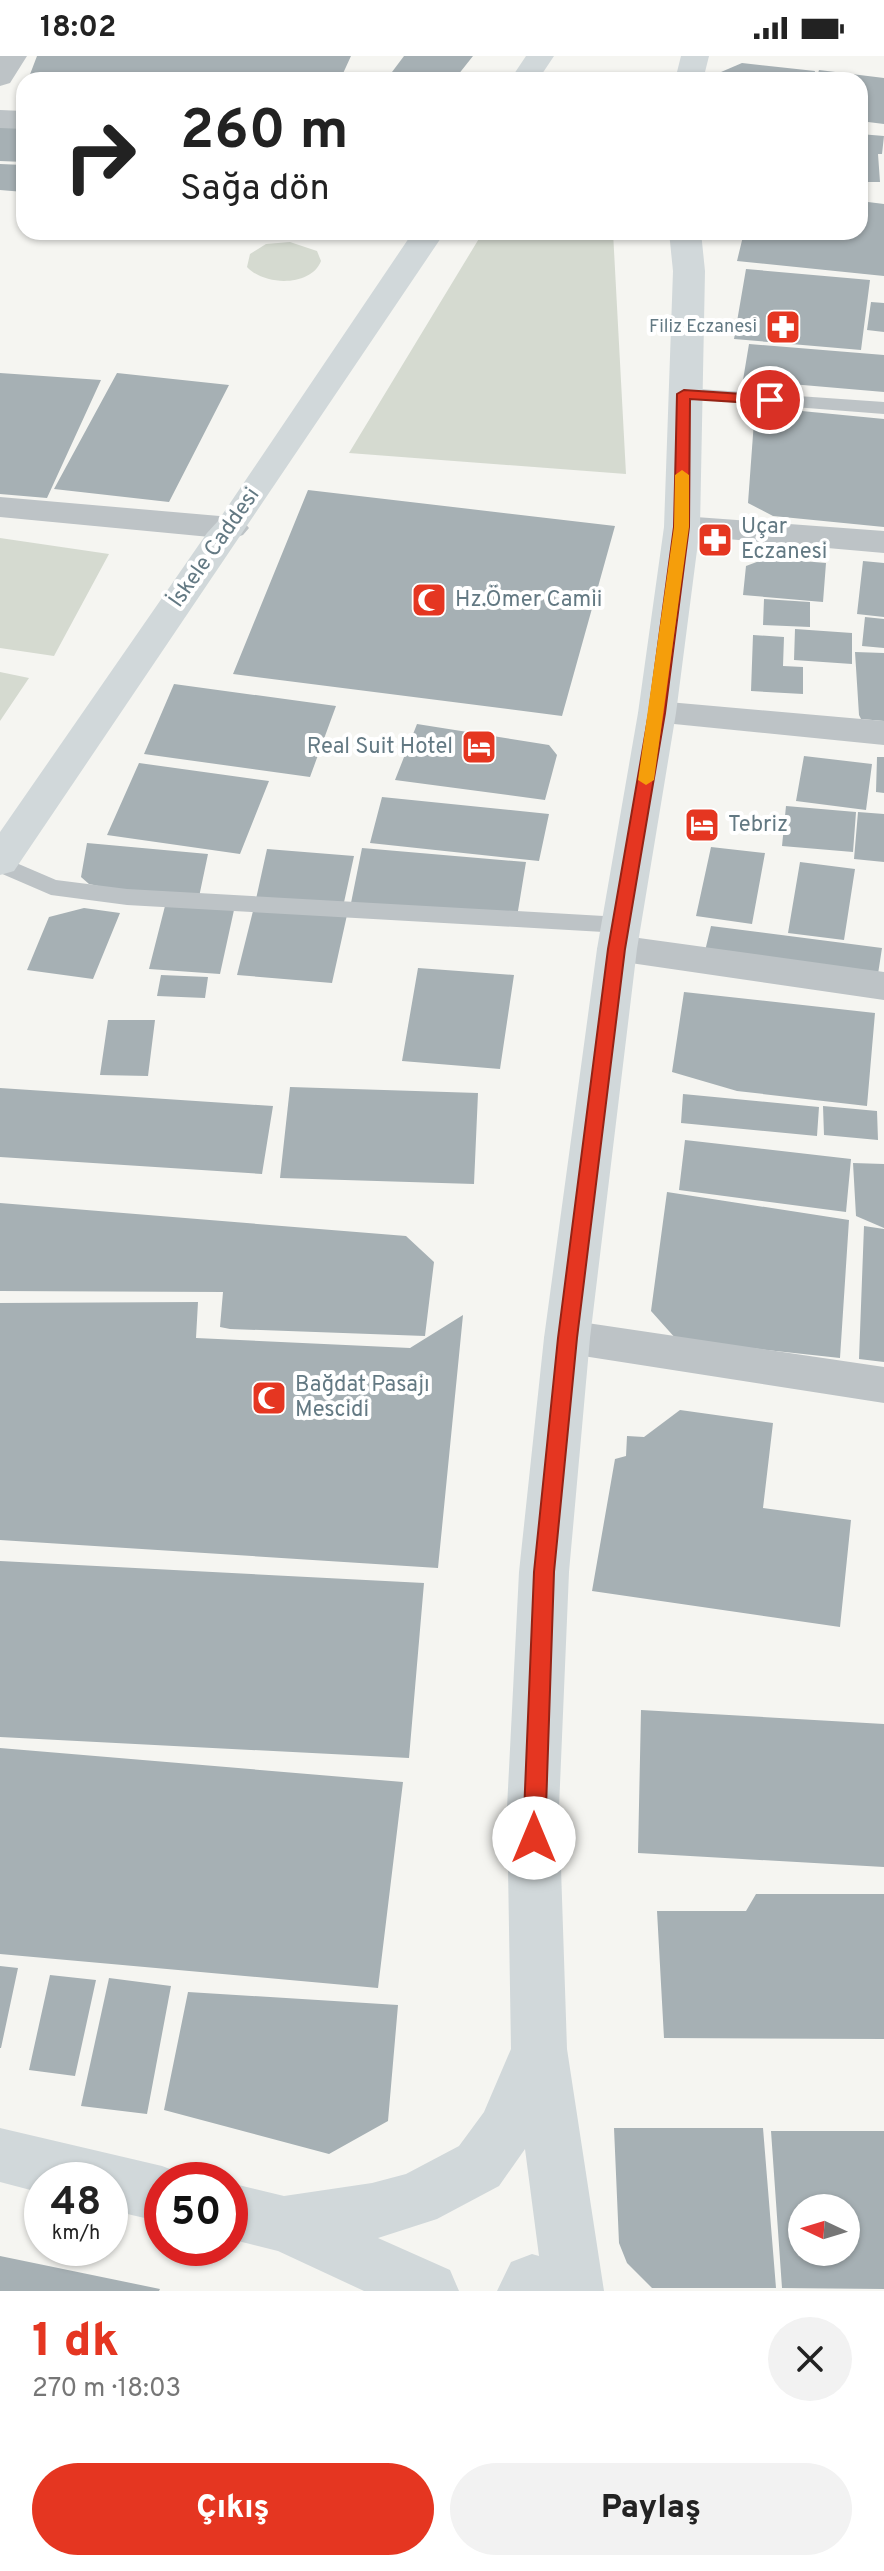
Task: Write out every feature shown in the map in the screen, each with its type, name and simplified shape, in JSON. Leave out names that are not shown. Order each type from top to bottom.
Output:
[{"type":"main road","name":"İskele Caddesi","points":[[0,863],[424,240]]},
{"type":"main road","points":[[574,2291],[539,2049],[534,1793],[544,1572],[567,1338],[619,937],[657,713],[682,527],[689,271],[684,240]]},
{"type":"main road","points":[[257,2217],[372,2211],[416,2199],[479,2166],[504,2131],[539,2049]]},
{"type":"main road","points":[[0,2155],[29,2162]]},
{"type":"main road","points":[[257,2217],[429,2291]]},
{"type":"main road","points":[[527,2291],[532,2283],[562,2291]]},
{"type":"street","points":[[0,77],[13,56]]},
{"type":"street","points":[[0,507],[225,534]]},
{"type":"street","points":[[0,518],[225,534]]},
{"type":"street","points":[[682,527],[884,542]]},
{"type":"street","points":[[657,713],[884,733]]},
{"type":"street","points":[[619,937],[884,986]]},
{"type":"street","points":[[567,1338],[884,1385]]},
{"type":"lane","points":[[684,394],[884,408]]},
{"type":"lane","points":[[0,863],[51,887],[127,897],[619,937]]},
{"type":"shaded area","points":[[478,240],[613,240],[626,474],[349,453]]},
{"type":"shaded area","points":[[290,242],[317,251],[321,261],[308,276],[287,281],[275,280],[264,278],[247,267],[250,254],[266,244]]},
{"type":"shaded area","points":[[0,538],[109,554],[54,656],[0,648]]},
{"type":"shaded area","points":[[0,672],[29,678],[0,721]]},
{"type":"building","points":[[37,56],[351,56],[344,72],[31,72]]},
{"type":"building","points":[[404,56],[473,56],[460,72],[392,72]]},
{"type":"building","points":[[742,63],[815,71],[815,72],[721,72]]},
{"type":"building","points":[[868,76],[884,78],[884,124],[868,122]]},
{"type":"building","points":[[0,123],[16,124],[16,162],[0,161]]},
{"type":"building","points":[[868,135],[884,136],[882,154],[878,154],[880,182],[868,182]]},
{"type":"building","points":[[0,164],[16,165],[16,191],[0,190]]},
{"type":"building","points":[[868,202],[884,204],[884,276],[737,261],[742,240],[868,240]]},
{"type":"building","points":[[746,269],[870,280],[861,350],[734,339]]},
{"type":"building","points":[[871,302],[884,303],[884,332],[867,330]]},
{"type":"building","points":[[749,344],[884,355],[884,392],[743,380]]},
{"type":"building","points":[[0,373],[101,380],[47,498],[0,494]]},
{"type":"building","points":[[117,373],[229,385],[169,502],[54,489]]},
{"type":"building","points":[[781,409],[884,419],[884,527],[773,516],[748,503],[754,421]]},
{"type":"building","name":"Hz.Ömer Camii","points":[[308,490],[615,526],[562,716],[233,674]]},
{"type":"building","points":[[767,558],[826,563],[823,602],[743,595],[746,566]]},
{"type":"building","points":[[863,561],[884,563],[884,617],[857,614]]},
{"type":"building","points":[[764,599],[810,602],[810,627],[763,625]]},
{"type":"building","points":[[865,617],[884,619],[884,648],[862,646]]},
{"type":"building","points":[[795,629],[852,633],[852,664],[794,660]]},
{"type":"building","points":[[753,635],[784,637],[783,666],[803,667],[803,694],[751,691]]},
{"type":"building","points":[[855,652],[884,653],[884,721],[861,719],[859,715]]},
{"type":"building","points":[[174,684],[336,706],[310,777],[144,754]]},
{"type":"building","points":[[417,724],[549,745],[557,755],[545,800],[395,780]]},
{"type":"building","points":[[804,756],[872,764],[866,810],[796,801]]},
{"type":"building","points":[[877,757],[884,757],[884,793],[876,792]]},
{"type":"building","points":[[139,763],[269,781],[240,854],[107,835]]},
{"type":"building","points":[[382,797],[549,814],[539,861],[370,843]]},
{"type":"building","points":[[786,806],[856,812],[853,852],[782,846]]},
{"type":"building","points":[[858,812],[884,814],[884,862],[854,859]]},
{"type":"building","points":[[87,843],[208,854],[199,897],[126,892],[89,884],[81,877]]},
{"type":"building","points":[[711,847],[765,853],[752,924],[696,916]]},
{"type":"building","points":[[362,848],[526,862],[517,917],[351,903]]},
{"type":"building","points":[[267,849],[354,856],[343,907],[256,899]]},
{"type":"building","points":[[800,862],[855,869],[844,940],[788,933]]},
{"type":"building","points":[[165,906],[234,910],[220,974],[149,969]]},
{"type":"building","points":[[254,907],[347,915],[332,983],[237,975]]},
{"type":"building","points":[[84,908],[120,913],[93,979],[27,970],[49,917]]},
{"type":"building","points":[[711,926],[882,948],[878,974],[705,951]]},
{"type":"building","points":[[418,968],[514,975],[500,1069],[402,1061]]},
{"type":"building","points":[[161,975],[208,977],[205,998],[157,996]]},
{"type":"building","points":[[684,992],[875,1013],[867,1106],[737,1091],[672,1072]]},
{"type":"building","points":[[108,1020],[155,1020],[148,1076],[100,1075]]},
{"type":"building","points":[[290,1087],[478,1093],[474,1184],[280,1178]]},
{"type":"building","points":[[0,1088],[273,1106],[262,1174],[0,1157]]},
{"type":"building","points":[[683,1094],[819,1107],[817,1136],[681,1123]]},
{"type":"building","points":[[823,1106],[877,1111],[878,1140],[824,1135]]},
{"type":"building","points":[[685,1140],[851,1159],[846,1212],[679,1190]]},
{"type":"building","points":[[853,1163],[884,1164],[884,1228],[856,1216]]},
{"type":"building","points":[[667,1192],[849,1220],[840,1358],[677,1340],[651,1311]]},
{"type":"building","points":[[0,1203],[406,1236],[434,1262],[425,1336],[220,1327],[223,1292],[0,1291]]},
{"type":"building","points":[[864,1226],[884,1229],[884,1362],[859,1359]]},
{"type":"building","points":[[198,1302],[196,1338],[410,1348],[463,1315],[438,1568],[0,1540],[0,1303]]},
{"type":"building","points":[[680,1410],[773,1423],[763,1508],[851,1520],[840,1627],[592,1591],[615,1459],[626,1456],[627,1436],[644,1437]]},
{"type":"building","points":[[0,1561],[424,1583],[409,1758],[0,1737]]},
{"type":"building","points":[[641,1710],[884,1724],[884,1867],[638,1853]]},
{"type":"building","points":[[0,1748],[403,1782],[378,1988],[0,1954]]},
{"type":"building","points":[[756,1894],[884,1894],[884,2039],[664,2038],[657,1911],[746,1911]]},
{"type":"building","points":[[0,1966],[18,1968],[1,2048],[0,2048]]},
{"type":"building","points":[[50,1975],[96,1980],[75,2076],[29,2070]]},
{"type":"building","points":[[109,1978],[171,1986],[147,2114],[81,2106]]},
{"type":"building","points":[[188,1992],[398,2005],[388,2121],[329,2154],[164,2110]]},
{"type":"building","points":[[614,2128],[763,2128],[776,2288],[652,2288],[627,2263],[619,2243]]},
{"type":"building","points":[[771,2131],[884,2131],[884,2289],[782,2288]]},
{"type":"building","points":[[0,2256],[24,2261],[24,2266],[48,2266],[160,2289],[159,2291],[0,2291]]},
{"type":"slow traffic","points":[[646,780],[682,527],[682,475]]},
{"type":"place","name":"Filiz Eczanesi","points":[[783,327]]},
{"type":"place","name":"Uçar Eczanesi","points":[[715,540]]},
{"type":"place","name":"Hz.Ömer Camii","points":[[429,600]]},
{"type":"place","name":"Real Suit Hotel","points":[[479,747]]},
{"type":"place","name":"Tebriz","points":[[702,825]]},
{"type":"place","name":"Bağdat Pasajı Mescidi","points":[[269,1398]]},
{"type":"route","points":[[534,1838],[544,1572],[567,1338],[617,949],[657,713],[682,527],[684,394],[770,400]]}]
